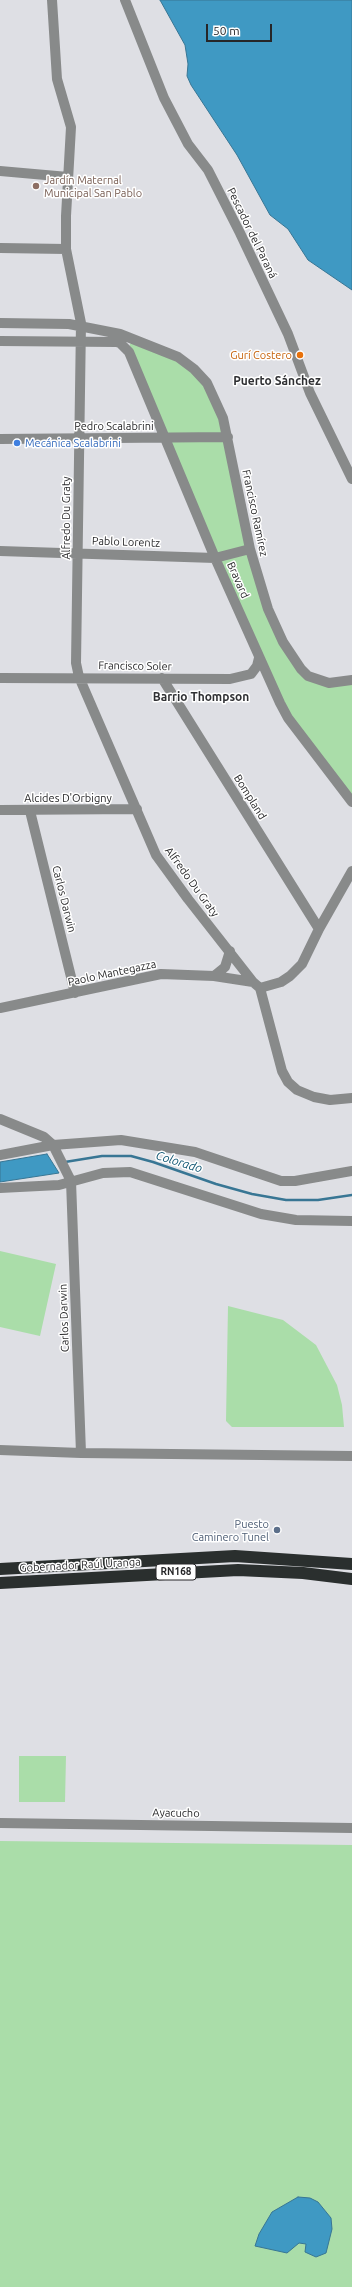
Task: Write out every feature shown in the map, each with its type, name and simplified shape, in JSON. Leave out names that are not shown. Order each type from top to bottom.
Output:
[{"type":"highway","name":"Gobernador Raúl Uranga","points":[[0,1569],[235,1556],[352,1564]]},
{"type":"highway","name":"Gobernador Raúl Uranga","points":[[0,1582],[238,1570],[303,1573],[352,1579]]},
{"type":"street","name":"Alfredo Du Graty","points":[[52,0],[57,80],[71,126],[66,249],[81,326],[76,663],[79,677],[156,855],[257,985]]},
{"type":"street","name":"Pescador del Paraná","points":[[125,0],[164,98],[188,144],[208,170],[240,233],[288,334],[310,393],[352,479]]},
{"type":"street","points":[[0,171],[68,177]]},
{"type":"street","points":[[0,248],[66,249]]},
{"type":"street","name":"Francisco Ramírez","points":[[0,323],[81,326],[120,334],[178,357],[203,378],[216,399],[228,437],[250,548],[260,586],[272,620],[283,642],[301,669],[318,681],[329,683],[352,680]]},
{"type":"street","points":[[0,341],[80,341]]},
{"type":"street","name":"Bravard","points":[[80,341],[120,343],[129,352],[166,437],[215,558],[259,658],[288,718],[352,802]]},
{"type":"street","name":"Pedro Scalabrini","points":[[0,439],[228,437]]},
{"type":"street","name":"Pablo Lorentz","points":[[0,552],[78,552],[215,558],[250,548]]},
{"type":"street","name":"Francisco Soler","points":[[0,678],[79,677],[230,679],[245,677],[255,670],[259,658]]},
{"type":"street","name":"Bompland","points":[[162,678],[319,929]]},
{"type":"street","name":"Alcides D'Orbigny","points":[[0,810],[137,810]]},
{"type":"street","name":"Carlos Darwin","points":[[30,811],[75,993]]},
{"type":"street","name":"Paolo Mantegazza","points":[[0,1008],[161,974],[214,976],[257,985],[281,982],[290,976],[302,964],[319,929],[352,871]]},
{"type":"street","points":[[214,976],[225,967],[230,952]]},
{"type":"street","points":[[257,985],[282,1071],[288,1082],[297,1090],[314,1097],[330,1100],[352,1098]]},
{"type":"street","points":[[0,1119],[44,1137],[55,1148],[70,1178]]},
{"type":"street","points":[[0,1155],[121,1140],[195,1152],[281,1181],[295,1181],[352,1172]]},
{"type":"street","points":[[0,1188],[59,1185],[70,1178],[103,1173],[130,1172],[261,1214],[308,1221],[352,1221]]},
{"type":"street","name":"Carlos Darwin","points":[[70,1178],[81,1453]]},
{"type":"street","points":[[0,1450],[81,1453],[352,1456]]},
{"type":"street","name":"Ayacucho","points":[[0,1823],[352,1828]]},
{"type":"green space","points":[[137,340],[178,357],[216,399],[250,549],[283,642],[318,681],[352,680],[352,802],[288,718],[129,352],[130,344]]},
{"type":"green space","points":[[0,1251],[56,1264],[40,1336],[0,1327]]},
{"type":"green space","points":[[228,1306],[283,1320],[316,1345],[337,1385],[342,1405],[344,1427],[232,1427],[226,1421]]},
{"type":"green space","points":[[19,1756],[66,1756],[65,1802],[19,1802]]},
{"type":"green space","points":[[0,1841],[352,1845],[352,2287],[0,2287]]},
{"type":"water","points":[[160,0],[352,0],[352,290],[308,260],[288,229],[270,215],[237,155],[191,85],[187,76],[188,64],[185,45]]},
{"type":"water","points":[[47,1154],[59,1173],[0,1182],[0,1162]]},
{"type":"water","points":[[298,2197],[310,2198],[318,2202],[331,2218],[332,2229],[326,2253],[316,2257],[305,2252],[306,2244],[299,2243],[287,2253],[255,2246],[259,2234],[272,2212]]},
{"type":"waterway","name":"Colorado","points":[[65,1162],[102,1156],[131,1156],[216,1184],[252,1194],[286,1200],[318,1200],[352,1195]]},
{"type":"place","name":"Jardín Maternal Municipal San Pablo","points":[[36,186]]},
{"type":"place","name":"Gurí Costero","points":[[300,355]]},
{"type":"place","name":"Mecánica Scalabrini","points":[[17,443]]},
{"type":"place","name":"Puesto Caminero Tunel","points":[[277,1530]]},
{"type":"district","name":"Puerto Sánchez","points":[[277,381]]},
{"type":"district","name":"Barrio Thompson","points":[[201,697]]}]
